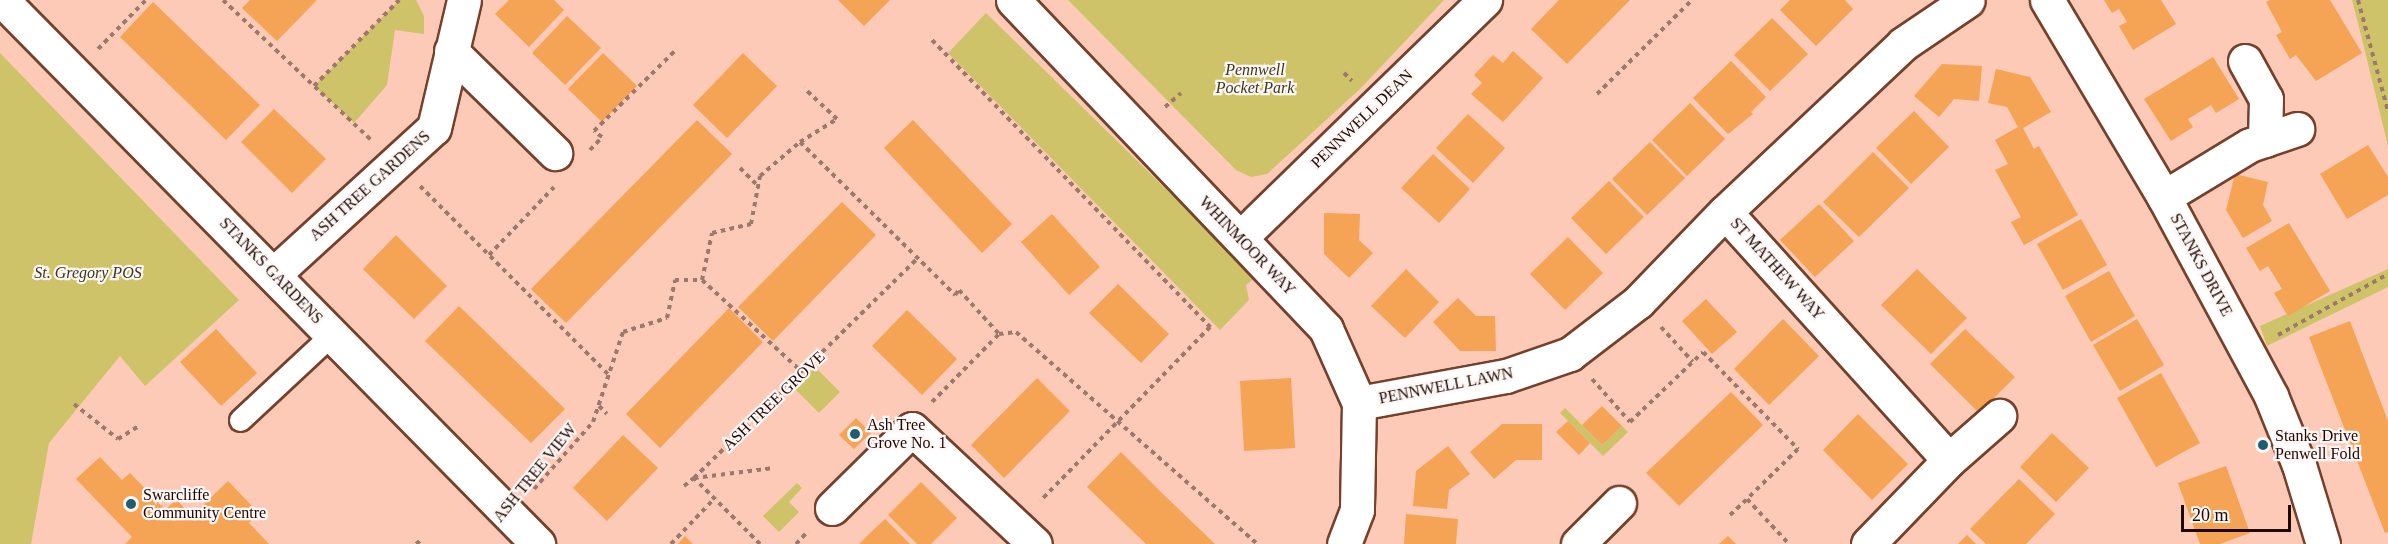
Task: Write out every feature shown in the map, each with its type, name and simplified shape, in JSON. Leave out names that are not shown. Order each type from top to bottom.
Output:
[{"type":"street","name":"STANKS GARDENS","points":[[2,0],[275,273],[331,335],[513,516],[538,544]]},
{"type":"street","name":"ASH TREE GARDENS","points":[[275,273],[434,128],[464,0]]},
{"type":"street","name":"PENNWELL DEAN","points":[[1240,238],[1485,0]]},
{"type":"street","name":"ST MATHEW WAY","points":[[1949,460],[1725,212],[1903,44],[1968,0]]},
{"type":"street","name":"STANKS DRIVE","points":[[2047,0],[2164,197],[2247,351],[2299,465],[2323,544]]},
{"type":"street","name":"WHINMOOR WAY","points":[[1015,1],[1326,329],[1359,403],[1357,510],[1344,544]]},
{"type":"street","points":[[451,51],[555,153]]},
{"type":"street","points":[[2245,61],[2266,99],[2265,140]]},
{"type":"street","points":[[2164,197],[2250,145],[2297,129]]},
{"type":"street","name":"PENNWELL LAWN","points":[[1359,403],[1506,376],[1570,354],[1638,302],[1725,212]]},
{"type":"street","points":[[1868,544],[1949,460],[1999,416]]},
{"type":"street","points":[[832,508],[912,429],[1026,535]]},
{"type":"street","points":[[1578,544],[1619,503]]},
{"type":"lane","points":[[240,420],[331,335]]},
{"type":"path","points":[[75,73],[146,0]]},
{"type":"path","points":[[314,86],[399,0]]},
{"type":"path","points":[[1597,94],[1692,0]]},
{"type":"path","points":[[2358,0],[2388,111]]},
{"type":"path","points":[[932,40],[1210,327],[1116,419],[1026,535]]},
{"type":"path","points":[[803,373],[702,280],[712,233],[751,224],[760,176],[800,142],[837,119],[804,88]]},
{"type":"path","points":[[800,142],[955,295],[959,290],[999,333]]},
{"type":"path","points":[[740,168],[758,186]]},
{"type":"path","name":"ASH TREE GROVE","points":[[684,486],[803,373],[919,257]]},
{"type":"path","points":[[2247,351],[2388,274]]},
{"type":"path","name":"ASH TREE VIEW","points":[[513,516],[593,422],[623,332],[667,318],[675,280],[702,280]]},
{"type":"path","points":[[1638,302],[1693,362]]},
{"type":"path","points":[[912,429],[929,405],[999,333],[1016,332],[1257,544]]},
{"type":"path","points":[[1570,354],[1630,422],[1703,352],[1798,449],[1730,515]]},
{"type":"path","points":[[74,404],[118,439],[140,426]]},
{"type":"path","points":[[598,406],[607,414]]},
{"type":"path","points":[[694,478],[773,468]]},
{"type":"path","points":[[694,478],[760,544]]},
{"type":"path","points":[[671,544],[715,498]]},
{"type":"path","points":[[1747,499],[1789,544]]},
{"type":"path","points":[[416,544],[421,540]]},
{"type":"green space","points":[[399,0],[416,0],[424,16],[424,34],[395,30],[387,85],[354,123],[314,86]]},
{"type":"green space","name":"Pennwell Pocket Park","points":[[1068,0],[1444,0],[1360,89],[1267,174],[1251,177],[1236,170]]},
{"type":"green space","points":[[2352,0],[2388,0],[2388,146],[2360,31]]},
{"type":"green space","points":[[986,13],[1256,277],[1246,285],[1249,300],[1220,330],[948,53]]},
{"type":"green space","name":"St. Gregory POS","points":[[0,53],[239,300],[145,386],[120,356],[49,443],[31,544],[0,544]]},
{"type":"green space","points":[[2388,269],[2388,287],[2267,346],[2260,326]]},
{"type":"green space","points":[[815,367],[840,392],[819,413],[794,388]]},
{"type":"green space","points":[[1565,408],[1602,445],[1622,426],[1628,432],[1603,456],[1560,413]]},
{"type":"green space","points":[[797,483],[802,488],[789,502],[799,512],[779,532],[763,516]]},
{"type":"building","points":[[250,0],[317,0],[277,41],[242,8]]},
{"type":"building","points":[[509,0],[554,0],[564,10],[529,47],[495,14]]},
{"type":"building","points":[[838,0],[890,0],[864,26]]},
{"type":"building","points":[[1559,0],[1630,0],[1567,64],[1531,29]]},
{"type":"building","points":[[1790,0],[1845,0],[1853,9],[1816,46],[1780,10]]},
{"type":"building","points":[[2104,0],[2161,0],[2176,24],[2133,50],[2119,26],[2127,22],[2119,9],[2112,13]]},
{"type":"building","points":[[2270,0],[2330,0],[2362,53],[2316,81],[2296,55],[2290,59],[2276,35],[2282,32],[2266,2]]},
{"type":"building","points":[[153,2],[260,105],[226,140],[120,37]]},
{"type":"building","points":[[567,16],[601,48],[565,85],[532,53]]},
{"type":"building","points":[[1772,18],[1808,54],[1770,91],[1734,55]]},
{"type":"building","points":[[1513,51],[1543,78],[1503,122],[1471,94],[1482,83],[1474,75],[1493,55],[1503,63]]},
{"type":"building","points":[[603,53],[637,86],[602,122],[568,89]]},
{"type":"building","points":[[743,53],[777,86],[727,138],[693,105]]},
{"type":"building","points":[[2213,57],[2239,99],[2216,113],[2211,105],[2188,119],[2193,127],[2171,141],[2144,99]]},
{"type":"building","points":[[1731,61],[1766,97],[1751,112],[1753,114],[1728,134],[1693,98]]},
{"type":"building","points":[[1942,64],[1982,66],[1979,101],[1954,99],[1939,117],[1914,96]]},
{"type":"building","points":[[1996,69],[2030,77],[2051,112],[2023,128],[2034,149],[2039,146],[2078,215],[2024,245],[2011,222],[2021,217],[1995,170],[2008,164],[1995,140],[2018,127],[2007,107],[1988,103]]},
{"type":"building","points":[[1690,103],[1725,139],[1687,176],[1652,140]]},
{"type":"building","points":[[274,109],[326,159],[292,193],[241,142]]},
{"type":"building","points":[[1914,111],[1949,147],[1911,184],[1876,148]]},
{"type":"building","points":[[1468,114],[1505,148],[1473,183],[1436,148]]},
{"type":"building","points":[[697,120],[732,154],[566,323],[531,289]]},
{"type":"building","points":[[913,120],[1012,224],[982,253],[884,148]]},
{"type":"building","points":[[1650,142],[1685,178],[1647,215],[1612,179]]},
{"type":"building","points":[[2368,145],[2388,177],[2388,195],[2347,219],[2320,174]]},
{"type":"building","points":[[1873,152],[1909,188],[1859,237],[1823,202]]},
{"type":"building","points":[[1433,154],[1470,189],[1439,223],[1401,188]]},
{"type":"building","points":[[2235,174],[2268,182],[2263,205],[2272,221],[2243,238],[2226,210]]},
{"type":"building","points":[[1609,181],[1644,217],[1606,254],[1571,218]]},
{"type":"building","points":[[842,202],[876,235],[773,341],[738,307]]},
{"type":"building","points":[[1819,204],[1854,241],[1815,277],[1780,240]]},
{"type":"building","points":[[1324,213],[1360,214],[1359,240],[1373,253],[1349,278],[1324,254]]},
{"type":"building","points":[[1052,214],[1100,267],[1069,295],[1021,242]]},
{"type":"building","points":[[2081,219],[2107,265],[2063,290],[2037,244]]},
{"type":"building","points":[[2289,223],[2330,291],[2288,316],[2274,293],[2282,289],[2268,266],[2260,271],[2246,248]]},
{"type":"building","points":[[396,235],[447,286],[414,319],[363,269]]},
{"type":"building","points":[[1568,237],[1603,273],[1565,310],[1530,274]]},
{"type":"building","points":[[1406,269],[1439,302],[1405,338],[1371,306]]},
{"type":"building","points":[[1917,269],[1967,318],[1931,354],[1881,305]]},
{"type":"building","points":[[2109,271],[2135,316],[2091,342],[2065,296]]},
{"type":"building","points":[[1118,284],[1169,334],[1141,363],[1089,313]]},
{"type":"building","points":[[1458,298],[1476,316],[1495,316],[1496,351],[1460,351],[1433,322]]},
{"type":"building","points":[[1706,299],[1737,332],[1712,354],[1682,321]]},
{"type":"building","points":[[459,306],[565,409],[531,443],[425,341]]},
{"type":"building","points":[[729,308],[763,342],[660,448],[626,414]]},
{"type":"building","points":[[907,310],[957,359],[922,395],[872,346]]},
{"type":"building","points":[[1783,319],[1819,356],[1769,405],[1734,369]]},
{"type":"building","points":[[2137,319],[2164,365],[2120,391],[2093,345]]},
{"type":"building","points":[[2350,321],[2388,421],[2388,532],[2385,533],[2309,337]]},
{"type":"building","points":[[216,329],[257,373],[221,406],[180,362]]},
{"type":"building","points":[[1965,329],[2015,377],[1979,413],[1930,364]]},
{"type":"building","points":[[2161,373],[2200,443],[2156,467],[2117,398]]},
{"type":"building","points":[[1037,378],[1070,411],[1004,478],[971,445]]},
{"type":"building","points":[[1291,378],[1295,448],[1244,451],[1240,381]]},
{"type":"building","points":[[1731,392],[1763,425],[1679,506],[1646,473]]},
{"type":"building","points":[[1602,406],[1622,426],[1602,445],[1582,425]]},
{"type":"building","points":[[1858,414],[1908,464],[1872,500],[1823,450]]},
{"type":"building","name":"Ash Tree Grove No. 1","points":[[856,418],[871,433],[854,449],[839,435]]},
{"type":"building","points":[[1568,421],[1590,443],[1579,455],[1556,432]]},
{"type":"building","points":[[1502,424],[1542,424],[1542,460],[1516,460],[1494,479],[1470,452]]},
{"type":"building","points":[[2052,433],[2089,468],[2056,502],[2020,467]]},
{"type":"building","points":[[623,435],[658,468],[607,521],[573,488]]},
{"type":"building","points":[[1448,446],[1470,474],[1449,490],[1447,509],[1413,506],[1416,471]]},
{"type":"building","points":[[1121,452],[1215,544],[1146,544],[1087,487]]},
{"type":"building","name":"Swarcliffe Community Centre","points":[[100,457],[122,480],[130,473],[166,510],[176,499],[192,516],[228,481],[259,513],[249,523],[269,544],[125,544],[132,537],[76,479]]},
{"type":"building","points":[[2226,466],[2250,533],[2220,544],[2200,544],[2178,483]]},
{"type":"building","points":[[2019,479],[2055,514],[2026,544],[1986,544],[1970,529]]},
{"type":"building","points":[[921,482],[957,518],[931,544],[917,544],[888,515]]},
{"type":"building","points":[[1406,514],[1458,519],[1456,544],[1404,544]]},
{"type":"building","points":[[885,519],[910,544],[859,544],[868,535]]},
{"type":"building","points":[[1967,535],[1976,544],[1958,544]]},
{"type":"building","points":[[685,536],[693,544],[678,544]]},
{"type":"building","points":[[1728,536],[1736,544],[1719,544]]},
{"type":"place","name":"Ash Tree Grove No. 1","points":[[855,434]]},
{"type":"place","name":"Stanks Drive Penwell Fold","points":[[2263,445]]},
{"type":"place","name":"Swarcliffe Community Centre","points":[[131,504]]}]
